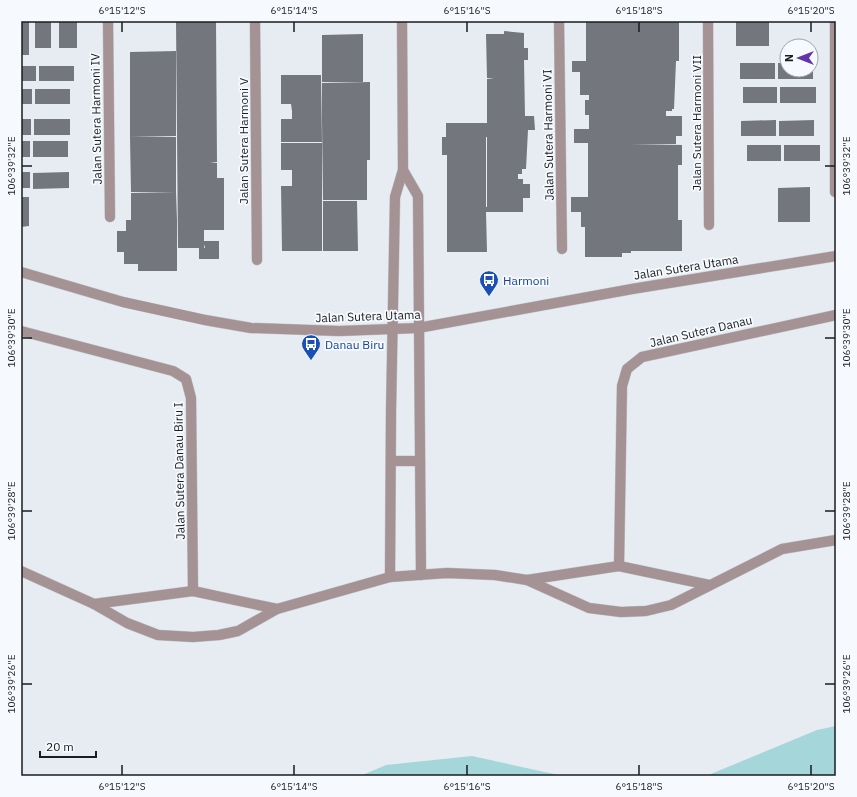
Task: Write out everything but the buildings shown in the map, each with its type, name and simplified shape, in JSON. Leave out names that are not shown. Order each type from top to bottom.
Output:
[{"type":"street","name":"Jalan Sutera Harmoni IV","points":[[108,21],[110,217]]},
{"type":"street","name":"Jalan Sutera Harmoni V","points":[[255,21],[257,260]]},
{"type":"street","points":[[390,577],[392,329],[395,197],[404,170],[402,21]]},
{"type":"street","name":"Jalan Sutera Harmoni VI","points":[[559,21],[562,249]]},
{"type":"street","name":"Jalan Sutera Harmoni VII","points":[[708,21],[709,225]]},
{"type":"street","points":[[835,21],[835,192]]},
{"type":"street","points":[[404,170],[418,196],[420,575]]},
{"type":"street","name":"Jalan Sutera Utama","points":[[21,272],[165,312],[251,328],[298,330],[392,329],[418,328],[632,289],[836,256]]},
{"type":"street","name":"Jalan Sutera Danau","points":[[620,566],[622,386],[627,369],[642,357],[836,315]]},
{"type":"street","name":"Jalan Sutera Danau Biru I","points":[[21,331],[172,371],[186,379],[191,398],[193,591]]},
{"type":"street","points":[[391,461],[420,461]]},
{"type":"street","points":[[527,580],[589,608],[621,612],[646,611],[671,605],[709,584],[782,550],[836,540]]},
{"type":"street","points":[[21,571],[94,604],[127,623],[158,635],[193,637],[219,635],[238,630],[277,609],[390,577],[467,572],[527,580],[620,566],[709,584]]},
{"type":"street","points":[[94,604],[193,591],[277,609]]},
{"type":"water","points":[[836,726],[836,776],[706,776],[817,730]]},
{"type":"water","points":[[472,756],[563,776],[360,776],[386,765]]},
{"type":"place","name":"Harmoni","points":[[489,297]]},
{"type":"place","name":"Danau Biru","points":[[311,361]]}]
